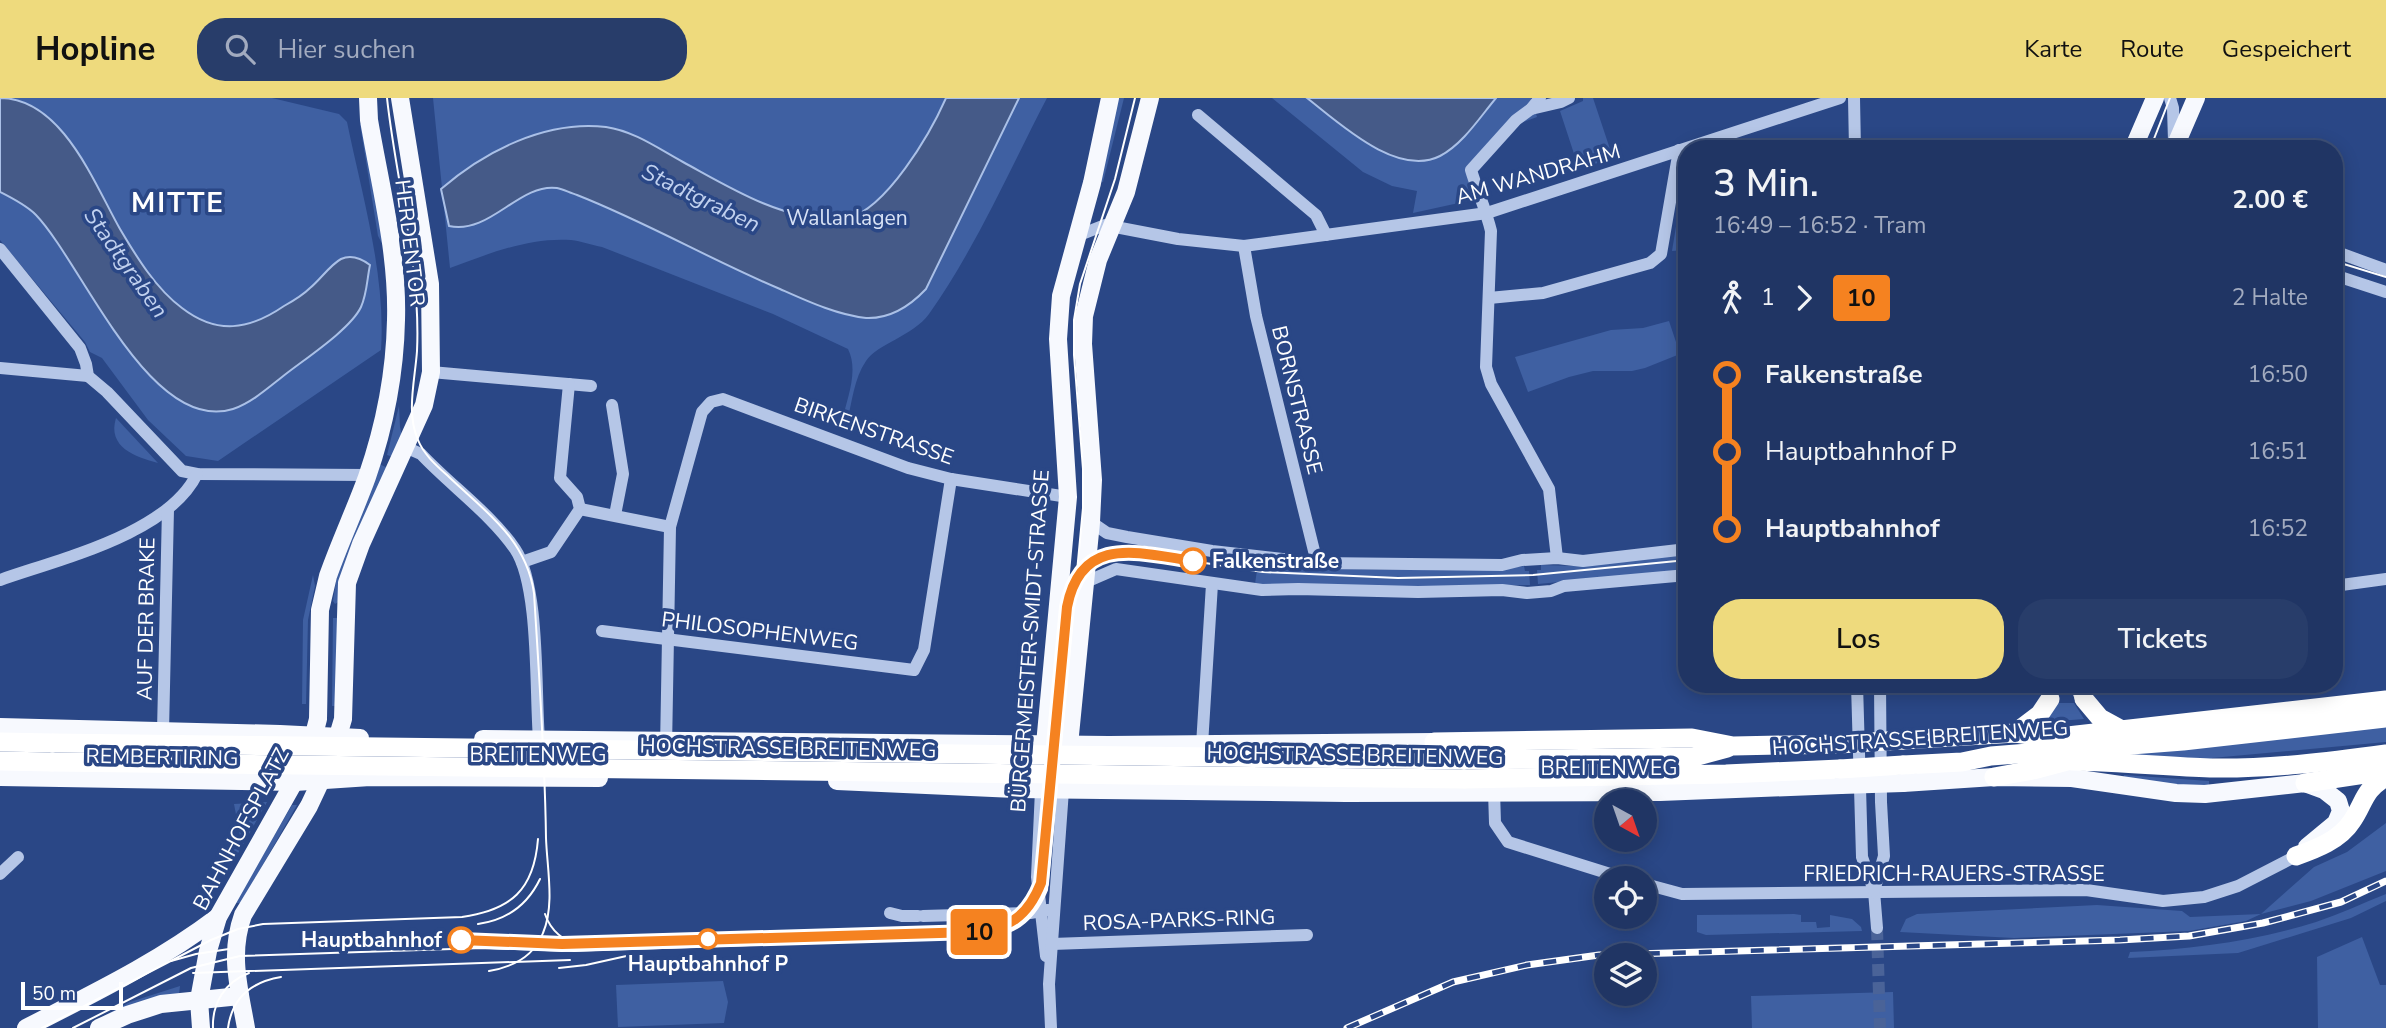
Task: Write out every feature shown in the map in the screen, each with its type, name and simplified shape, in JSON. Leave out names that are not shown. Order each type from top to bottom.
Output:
[{"type":"highway","points":[[2015,733],[2040,714],[2050,693]]},
{"type":"highway","points":[[2083,693],[2100,718],[2123,730]]},
{"type":"highway","points":[[1434,742],[1692,738],[1733,746],[1839,744],[2015,733],[2050,738],[2386,700]]},
{"type":"highway","name":"HOCHSTRASSE BREITENWEG","points":[[53,753],[325,753],[1841,777],[1903,774],[1991,756],[2183,741],[2386,718]]},
{"type":"highway","points":[[0,742],[53,753]]},
{"type":"highway","name":"HOCHSTRASSE BREITENWEG","points":[[1464,770],[1694,757],[1733,746]]},
{"type":"highway","points":[[0,761],[53,753]]},
{"type":"highway","points":[[1962,762],[1992,765],[2067,761],[2132,762],[2211,768],[2343,760],[2386,754]]},
{"type":"highway","points":[[1994,776],[2067,761]]},
{"type":"highway","points":[[2305,783],[2386,771]]},
{"type":"highway","points":[[2296,856],[2317,848],[2340,834],[2353,821],[2362,798],[2386,777]]},
{"type":"main road","name":"HERDENTOR","points":[[325,753],[318,719],[320,610],[328,576],[367,475],[389,390],[396,317],[391,252],[369,120],[368,98]]},
{"type":"main road","name":"HERDENTOR","points":[[325,753],[343,719],[347,583],[361,544],[424,405],[431,372],[430,284],[400,98]]},
{"type":"main road","name":"BÜRGERMEISTER-SMIDT-STRASSE","points":[[1041,790],[1068,497],[1058,339],[1061,296],[1092,183],[1110,98]]},
{"type":"main road","name":"BÜRGERMEISTER-SMIDT-STRASSE","points":[[1063,790],[1086,582],[1093,480],[1083,344],[1084,316],[1098,260],[1126,192],[1150,98]]},
{"type":"main road","points":[[2138,140],[2155,98]]},
{"type":"main road","points":[[2178,140],[2196,98]]},
{"type":"main road","points":[[320,610],[346,610]]},
{"type":"main road","name":"REMBERTIRING","points":[[0,727],[163,731],[325,753]]},
{"type":"main road","name":"BREITENWEG","points":[[325,753],[538,738],[1202,745],[1434,742]]},
{"type":"main road","points":[[889,743],[878,759],[878,770],[891,782]]},
{"type":"main road","name":"BREITENWEG","points":[[325,753],[370,777],[891,782],[927,787],[1041,790],[1660,792],[1841,777]]},
{"type":"main road","name":"REMBERTIRING","points":[[0,777],[295,782],[325,753]]},
{"type":"main road","name":"BAHNHOFSPLATZ","points":[[201,1028],[199,1000],[208,951],[218,917],[295,782],[325,753]]},
{"type":"main road","name":"BAHNHOFSPLATZ","points":[[246,1028],[234,952],[237,934],[243,915],[325,753]]},
{"type":"main road","points":[[1903,774],[2072,778],[2186,793],[2235,792],[2305,783],[2324,790],[2338,801],[2341,811],[2336,822],[2296,856]]},
{"type":"main road","points":[[26,1028],[149,965],[218,917]]},
{"type":"main road","points":[[99,1028],[161,1004],[240,996]]},
{"type":"street","points":[[1540,98],[1516,120],[1471,170],[1491,231],[1486,367],[1491,384],[1549,489],[1557,558]]},
{"type":"street","points":[[1531,109],[1569,98]]},
{"type":"street","name":"AM WANDRAHM","points":[[1710,140],[1840,98]]},
{"type":"street","points":[[1854,98],[1855,140]]},
{"type":"street","points":[[2170,98],[2174,140]]},
{"type":"street","points":[[1198,115],[1316,215],[1326,235]]},
{"type":"street","points":[[2141,140],[2143,129]]},
{"type":"street","name":"AM WANDRAHM","points":[[1113,227],[1178,239],[1244,246],[1326,235],[1487,213],[1678,150]]},
{"type":"street","points":[[1489,298],[1543,293],[1650,263],[1661,254],[1678,156]]},
{"type":"street","points":[[1077,236],[1096,228],[1113,227]]},
{"type":"street","name":"BORNSTRASSE","points":[[1244,246],[1256,316],[1317,563]]},
{"type":"street","points":[[0,249],[80,348],[88,376]]},
{"type":"street","points":[[2343,254],[2386,270]]},
{"type":"street","points":[[2343,278],[2386,292]]},
{"type":"street","points":[[0,368],[88,376],[107,392],[182,471],[197,474],[367,475]]},
{"type":"street","points":[[431,372],[591,386]]},
{"type":"street","points":[[522,562],[551,552],[580,509],[578,497],[561,478],[569,384]]},
{"type":"street","name":"BIRKENSTRASSE","points":[[670,527],[702,412],[711,401],[723,399],[908,468],[951,479],[1068,497]]},
{"type":"street","points":[[612,405],[624,474],[615,515]]},
{"type":"street","points":[[405,447],[421,454],[500,531],[522,562],[530,587],[538,738]]},
{"type":"street","points":[[0,580],[125,535],[184,496],[197,474]]},
{"type":"street","name":"PHILOSOPHENWEG","points":[[602,631],[914,670],[923,650],[951,479]]},
{"type":"street","name":"AUF DER BRAKE","points":[[163,731],[168,509]]},
{"type":"street","points":[[580,509],[670,527],[666,760],[651,778]]},
{"type":"street","points":[[1091,522],[1107,533],[1127,537],[1212,551],[1317,563],[1502,565],[1522,560],[1557,558],[1583,561],[1678,550]]},
{"type":"street","points":[[1086,582],[1116,569],[1262,590],[1502,590],[1527,593],[1551,591],[1564,586],[1678,577]]},
{"type":"street","points":[[2343,585],[2386,579]]},
{"type":"street","points":[[1202,745],[1212,584]]},
{"type":"street","points":[[1857,693],[1862,857],[1874,891],[1877,928]]},
{"type":"street","points":[[1874,891],[1884,856],[1880,693]]},
{"type":"street","name":"BÜRGERMEISTER-SMIDT-STRASSE","points":[[1041,790],[1037,857],[1051,1028]]},
{"type":"street","name":"BÜRGERMEISTER-SMIDT-STRASSE","points":[[1049,984],[1063,790]]},
{"type":"street","points":[[1494,791],[1495,822],[1508,842],[1594,869]]},
{"type":"street","name":"FRIEDRICH-RAUERS-STRASSE","points":[[1657,887],[1682,894],[2085,890],[2163,901],[2204,897],[2238,886],[2296,856]]},
{"type":"street","points":[[0,874],[18,857]]},
{"type":"street","points":[[890,913],[921,916],[1040,913],[1055,909]]},
{"type":"street","name":"ROSA-PARKS-RING","points":[[1052,944],[1307,935]]},
{"type":"green space","points":[[0,98],[272,98],[339,114],[347,122],[372,235],[380,293],[381,350],[218,461],[186,456],[148,420],[102,358],[90,352],[85,342],[0,240]]},
{"type":"green space","name":"Wallanlagen","points":[[433,98],[1047,98],[977,236],[929,314],[914,328],[878,350],[866,361],[856,383],[847,422],[842,421],[852,375],[848,349],[773,314],[602,247],[571,240],[540,241],[479,257],[450,268]]},
{"type":"green space","points":[[1118,98],[1124,98],[1103,182],[1099,181]]},
{"type":"green space","points":[[1272,98],[1531,98],[1537,117],[1518,124],[1470,173],[1477,199],[1413,213],[1417,191],[1392,186],[1363,172]]},
{"type":"green space","points":[[1583,98],[1593,98],[1613,158],[1579,169],[1560,111],[1583,101]]},
{"type":"green space","points":[[367,123],[386,251],[378,236],[360,124]]},
{"type":"green space","points":[[1678,214],[1678,251],[1672,251]]},
{"type":"green space","points":[[1669,321],[1678,355],[1645,368],[1632,371],[1593,371],[1528,392],[1515,357],[1611,330],[1643,328]]},
{"type":"green space","points":[[399,406],[402,436],[393,457],[387,455]]},
{"type":"green space","points":[[116,418],[158,463],[132,454],[119,443],[114,428]]},
{"type":"green space","points":[[379,464],[388,468],[340,601],[335,604],[333,601],[338,568]]},
{"type":"green space","points":[[1678,555],[1678,571],[1538,584],[1537,570],[1541,570],[1541,565],[1574,566]]},
{"type":"green space","points":[[1258,563],[1380,570],[1473,570],[1524,566],[1525,571],[1529,571],[1530,585],[1406,587],[1255,584]]},
{"type":"green space","points":[[313,575],[315,586],[308,620],[306,704],[302,704],[303,620]]},
{"type":"green space","points":[[333,618],[339,618],[338,706],[332,706]]},
{"type":"green space","points":[[2057,703],[2074,703],[2084,719],[2046,722]]},
{"type":"green space","points":[[2386,725],[2386,742],[2212,758],[2210,762],[2134,756],[2134,753]]},
{"type":"green space","points":[[2124,775],[2209,781],[2209,785],[2184,786],[2123,779]]},
{"type":"green space","points":[[267,802],[233,862],[216,874],[221,853],[232,853],[233,843],[241,841],[234,804]]},
{"type":"green space","points":[[292,805],[297,805],[241,903],[235,903]]},
{"type":"green space","points":[[2386,823],[2386,871],[2311,901],[2261,914],[2314,867],[2347,852]]},
{"type":"green space","points":[[2386,894],[2386,901],[2351,918],[2238,953],[2128,958],[2130,952],[2224,943],[2293,929]]},
{"type":"green space","points":[[2097,905],[2182,911],[2190,917],[2261,914],[2246,921],[2189,931],[2014,938],[1900,932],[1906,919],[1917,914]]},
{"type":"green space","points":[[1697,915],[1801,915],[1801,922],[1816,922],[1817,928],[1830,927],[1830,915],[1852,919],[1862,931],[1706,935],[1697,932]]},
{"type":"green space","points":[[2362,937],[2380,985],[2386,985],[2386,1028],[2318,1028],[2317,957]]},
{"type":"green space","points":[[723,981],[728,1002],[724,1023],[618,1027],[616,985]]},
{"type":"green space","points":[[180,986],[179,994],[102,1017],[130,1002]]},
{"type":"green space","points":[[1893,992],[1894,1028],[1752,1028],[1751,996]]},
{"type":"water","name":"Stadtgraben","points":[[0,98],[22,102],[41,112],[58,127],[87,167],[120,229],[147,272],[173,300],[195,317],[220,326],[258,320],[301,295],[337,262],[349,257],[370,265],[361,307],[347,325],[325,344],[259,395],[240,406],[233,409],[203,410],[174,396],[146,372],[121,340],[36,215],[0,192]]},
{"type":"water","name":"Stadtgraben","points":[[946,98],[1019,98],[926,289],[907,306],[892,314],[866,318],[811,303],[628,217],[557,188],[530,193],[478,223],[464,227],[449,226],[441,189],[458,175],[518,141],[561,128],[583,126],[606,127],[636,136],[736,191],[773,207],[811,217],[847,219],[877,201],[906,168]]},
{"type":"water","points":[[1307,98],[1496,98],[1456,145],[1440,156],[1423,161],[1405,160],[1387,154],[1351,133]]},
{"type":"tunnel","points":[[1877,928],[1880,1028]]},
{"type":"tram line","points":[[387,98],[415,288],[417,351],[412,408],[414,430],[431,460],[490,515],[513,542],[523,557],[534,593],[549,911],[543,933],[534,948],[522,959],[489,971]]},
{"type":"tram line","points":[[930,939],[984,938],[1014,930],[1038,908],[1047,890],[1083,508],[1074,320],[1080,284],[1115,179],[1135,98]]},
{"type":"tram line","points":[[2154,140],[2170,98]]},
{"type":"tram line","points":[[2343,264],[2386,277]]},
{"type":"tram line","points":[[1076,578],[1093,561],[1117,552],[1263,572],[1398,578],[1533,575],[1678,561]]},
{"type":"tram line","name":"10","points":[[461,940],[562,944],[973,932],[1002,927],[1028,908],[1041,883],[1067,607],[1073,584],[1084,568],[1109,553],[1131,552],[1193,561]]},
{"type":"tram line","points":[[42,1028],[211,940],[238,929],[263,924],[462,917],[494,909],[507,903],[525,884],[536,857],[538,839]]},
{"type":"tram line","points":[[478,924],[498,919],[515,910],[529,897],[540,879]]},
{"type":"tram line","points":[[545,914],[560,935],[583,947]]},
{"type":"tram line","points":[[73,1028],[191,968],[240,956],[483,948],[574,951],[925,939]]},
{"type":"tram line","points":[[171,961],[229,949]]},
{"type":"tram line","points":[[559,968],[631,955]]},
{"type":"tram line","points":[[193,973],[570,960]]},
{"type":"tram line","points":[[213,1028],[215,1010],[222,994],[233,982],[249,973]]},
{"type":"tram line","points":[[228,1028],[234,1008],[245,993],[252,987],[281,977]]},
{"type":"railway","points":[[1347,1028],[1453,982],[1527,965],[1599,955],[2189,936],[2263,923],[2341,902],[2386,881]]},
{"type":"place","name":"Falkenstraße","points":[[1193,561]]},
{"type":"place","name":"Hauptbahnhof P","points":[[708,939]]},
{"type":"place","name":"Hauptbahnhof","points":[[461,940]]},
{"type":"district","name":"MITTE","points":[[178,203]]}]
